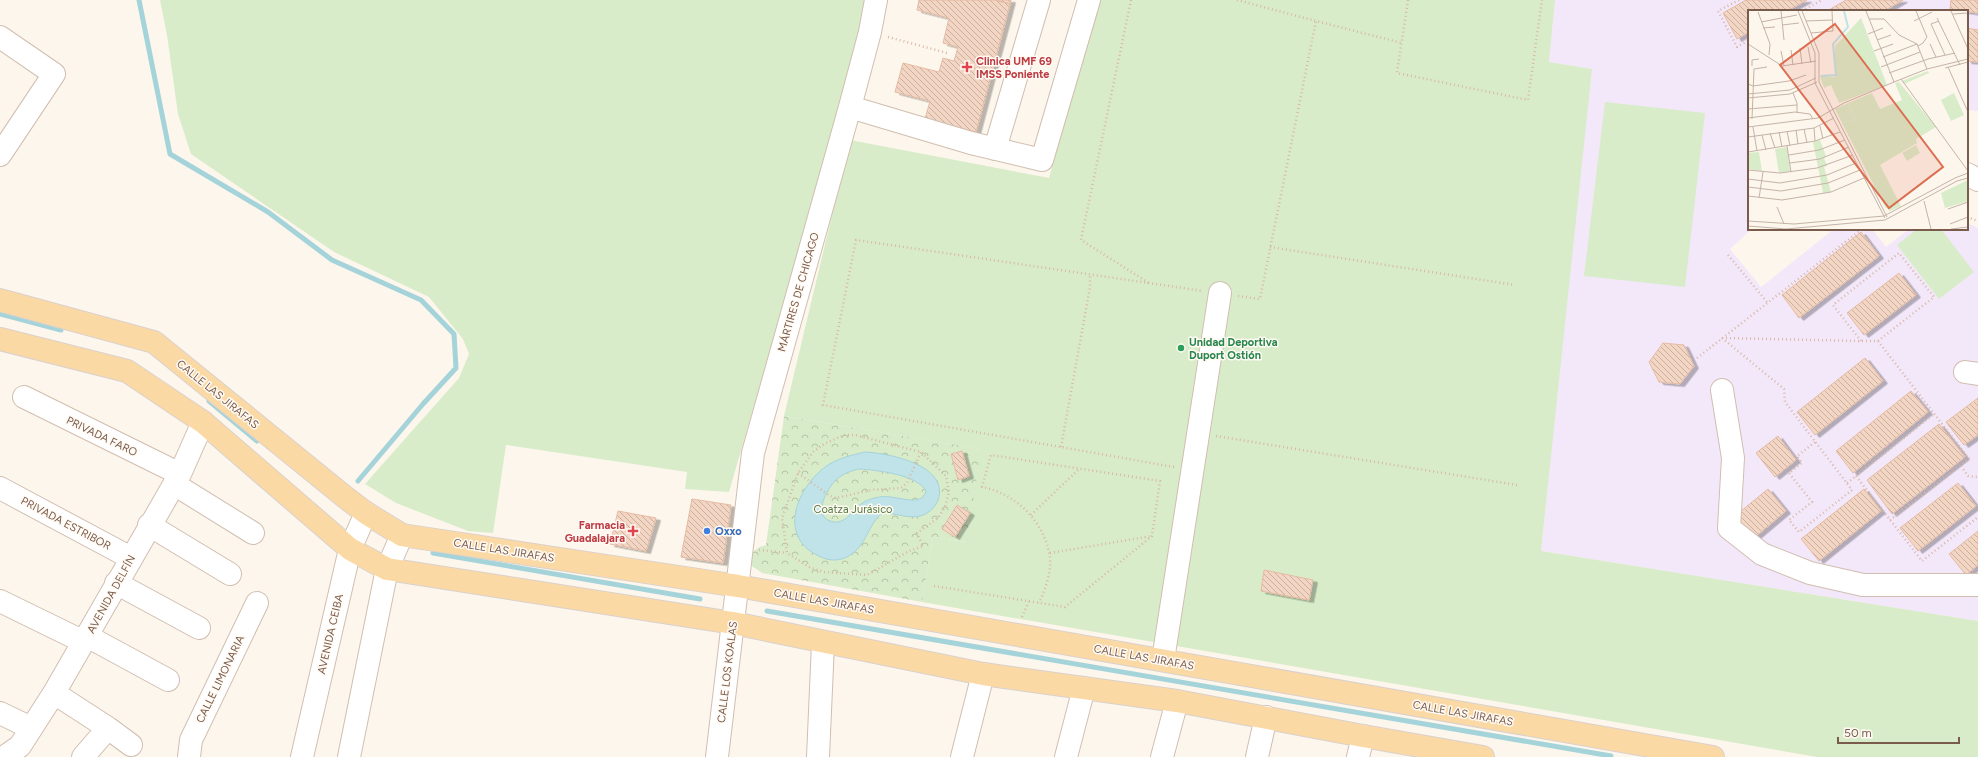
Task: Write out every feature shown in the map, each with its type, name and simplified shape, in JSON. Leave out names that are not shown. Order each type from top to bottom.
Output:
[{"type":"main road","name":"CALLE LAS JIRAFAS","points":[[0,300],[154,342],[366,513],[402,535],[738,586],[1163,660],[1638,751],[1712,757]]},
{"type":"main road","points":[[0,338],[127,372],[203,422],[350,549],[387,569],[733,623],[823,643],[983,674],[1177,700],[1266,717],[1361,747],[1483,757]]},
{"type":"street","name":"MÁRTIRES DE CHICAGO","points":[[738,586],[753,453],[850,107],[870,32],[876,0]]},
{"type":"street","points":[[995,149],[1039,0]]},
{"type":"street","points":[[850,107],[995,149],[1042,160],[1089,0]]},
{"type":"street","points":[[0,36],[54,74],[0,155]]},
{"type":"street","points":[[1968,175],[1978,180]]},
{"type":"street","points":[[1163,660],[1220,293]]},
{"type":"street","points":[[1722,390],[1733,458],[1729,528],[1762,554],[1810,573],[1863,584],[1978,585]]},
{"type":"street","name":"PRIVADA FARO","points":[[24,397],[177,479],[253,533]]},
{"type":"street","name":"AVENIDA DELFÍN","points":[[21,747],[86,639],[116,583],[177,479],[203,422]]},
{"type":"street","name":"PRIVADA ESTRIBOR","points":[[0,488],[131,558]]},
{"type":"street","name":"AVENIDA CEIBA","points":[[302,757],[350,549],[366,513]]},
{"type":"street","points":[[149,525],[230,574]]},
{"type":"street","points":[[349,757],[387,569],[402,535]]},
{"type":"street","points":[[116,583],[199,628]]},
{"type":"street","name":"CALLE LOS KOALAS","points":[[717,757],[738,586]]},
{"type":"street","points":[[0,601],[86,639],[168,680]]},
{"type":"street","name":"CALLE LIMONARIA","points":[[189,757],[191,740],[257,604]]},
{"type":"street","points":[[818,757],[823,643]]},
{"type":"street","points":[[962,757],[983,674]]},
{"type":"street","points":[[1066,757],[1084,688]]},
{"type":"street","points":[[54,693],[108,728],[130,745]]},
{"type":"street","points":[[1162,757],[1177,700]]},
{"type":"street","points":[[0,713],[21,747]]},
{"type":"street","points":[[1257,757],[1266,717]]},
{"type":"street","points":[[84,757],[108,728]]},
{"type":"path","points":[[1131,0],[1081,240],[1150,284]]},
{"type":"path","points":[[1237,0],[1402,43]]},
{"type":"path","points":[[1408,0],[1397,73],[1528,100],[1542,0]]},
{"type":"path","points":[[1739,0],[1718,12],[1737,47],[1748,41]]},
{"type":"path","points":[[1808,10],[1822,0]]},
{"type":"path","points":[[1192,470],[823,405],[856,240],[1090,276],[1260,299],[1316,21]]},
{"type":"path","points":[[870,32],[947,53]]},
{"type":"path","points":[[1968,217],[1978,221]]},
{"type":"path","points":[[1697,358],[1861,230]]},
{"type":"path","points":[[1270,247],[1515,285]]},
{"type":"path","points":[[1722,338],[1861,341],[1878,341],[1934,298],[1900,253],[1833,305],[1861,341]]},
{"type":"path","points":[[1728,255],[1767,302]]},
{"type":"path","points":[[1061,447],[1090,287],[1090,276]]},
{"type":"path","points":[[1722,338],[1784,389],[1785,402],[1852,490],[1799,532],[1789,520],[1812,502],[1790,473],[1802,463],[1797,456],[1815,442]]},
{"type":"path","points":[[1878,341],[1969,459],[1890,520]]},
{"type":"path","points":[[1847,483],[1934,414]]},
{"type":"path","points":[[1198,433],[1517,485]]},
{"type":"path","points":[[742,548],[787,553],[811,568],[824,572],[867,575],[909,551],[923,546],[917,533],[938,518],[945,507],[949,492],[946,476],[921,452],[855,435],[844,435],[824,444],[813,452],[798,473],[782,518],[787,553]]},
{"type":"path","points":[[798,473],[830,496],[836,498],[871,490],[901,488],[907,483],[921,452]]},
{"type":"path","points":[[934,586],[1039,603],[1065,607],[1152,536],[1160,481],[991,455],[982,487],[996,490],[1012,498],[1031,515],[1045,539],[1050,553],[1048,579],[1039,603]]},
{"type":"path","points":[[1961,466],[1968,476],[1978,477]]},
{"type":"path","points":[[1031,515],[1079,468]]},
{"type":"path","points":[[1856,476],[1922,561],[1978,517]]},
{"type":"path","points":[[1050,553],[1152,536]]},
{"type":"shaded area","points":[[1555,0],[1978,0],[1978,111],[1968,110],[1968,10],[1748,10],[1748,230],[1751,230],[1730,249],[1761,287],[1833,230],[1873,230],[1886,247],[1908,230],[1968,230],[1968,223],[1978,228],[1978,621],[1541,551],[1591,69],[1549,62]]},
{"type":"green space","points":[[160,0],[871,0],[729,492],[685,489],[687,472],[506,445],[493,533],[468,531],[396,503],[365,484],[459,378],[469,354],[463,339],[429,297],[334,252],[191,154],[178,114],[167,35]]},
{"type":"green space","name":"Unidad Deportiva Duport Ostión","points":[[1097,0],[1555,0],[1549,62],[1592,69],[1541,551],[1978,621],[1978,757],[1817,757],[922,602],[933,537],[966,542],[980,449],[784,416],[850,140],[1049,178]]},
{"type":"green space","points":[[1605,102],[1705,113],[1685,287],[1584,276]]},
{"type":"green space","points":[[1916,230],[1942,230],[1974,272],[1939,299],[1897,245]]},
{"type":"green space","name":"Coatza Jurásico","points":[[784,416],[981,449],[967,542],[933,537],[922,602],[762,573],[752,566],[751,558],[753,552],[766,545]]},
{"type":"water","points":[[865,452],[901,458],[915,463],[926,470],[935,478],[939,488],[938,500],[935,506],[926,514],[916,517],[883,513],[874,522],[864,541],[847,557],[831,560],[821,557],[807,548],[799,538],[795,525],[796,512],[800,499],[807,486],[817,474],[828,465],[841,459]],"holes":[[[859,469],[886,472],[906,477],[915,481],[926,491],[923,496],[914,500],[886,497],[872,499],[865,501],[842,521],[834,522],[827,519],[823,515],[823,502],[833,483],[848,472]]]},
{"type":"building","name":"Clinica UMF 69 IMSS Poniente","points":[[919,0],[995,0],[1010,4],[976,132],[925,119],[930,101],[895,92],[903,63],[939,72],[943,58],[954,61],[958,47],[943,43],[949,18],[917,10]]},
{"type":"building","points":[[995,0],[1011,0],[1010,4]]},
{"type":"building","points":[[1746,0],[1807,0],[1789,10],[1748,10],[1748,33],[1737,39],[1723,13]]},
{"type":"building","points":[[1846,0],[1903,0],[1886,10],[1829,10]]},
{"type":"building","points":[[1951,0],[1978,0],[1978,13],[1968,12],[1968,10],[1950,9]]},
{"type":"building","points":[[1968,28],[1978,30],[1978,62],[1968,61]]},
{"type":"building","points":[[1861,232],[1879,256],[1799,318],[1782,295]]},
{"type":"building","points":[[1899,273],[1916,295],[1864,335],[1847,313]]},
{"type":"building","points":[[1663,343],[1684,345],[1694,366],[1680,384],[1659,382],[1649,362]]},
{"type":"building","points":[[1865,358],[1883,381],[1815,435],[1797,412]]},
{"type":"building","points":[[1911,391],[1928,412],[1853,473],[1836,451]]},
{"type":"building","points":[[1978,398],[1978,435],[1964,445],[1946,422]]},
{"type":"building","points":[[1939,424],[1965,457],[1892,514],[1867,480]]},
{"type":"building","points":[[1778,436],[1796,460],[1775,477],[1756,453]]},
{"type":"building","points":[[962,451],[969,476],[958,480],[951,454]]},
{"type":"building","points":[[1958,483],[1976,506],[1918,551],[1900,528]]},
{"type":"building","points":[[1768,489],[1786,511],[1754,538],[1735,516]]},
{"type":"building","points":[[1864,489],[1881,511],[1819,561],[1801,539]]},
{"type":"building","name":"Oxxo","points":[[692,499],[731,505],[723,563],[681,557]]},
{"type":"building","points":[[957,505],[970,513],[955,537],[942,529]]},
{"type":"building","name":"Farmacia Guadalajara","points":[[618,511],[656,518],[646,551],[610,544]]},
{"type":"building","points":[[1978,531],[1978,565],[1966,575],[1949,554]]},
{"type":"building","points":[[1264,570],[1313,580],[1309,600],[1261,591]]},
{"type":"waterway","points":[[139,0],[170,154],[268,212],[332,260],[421,300],[454,334],[456,368],[423,404],[358,481]]},
{"type":"waterway","points":[[0,314],[61,330]]},
{"type":"waterway","points":[[209,401],[257,441]]},
{"type":"waterway","points":[[433,553],[700,599]]},
{"type":"waterway","points":[[767,611],[1611,756]]},
{"type":"place","name":"Clinica UMF 69 IMSS Poniente","points":[[967,67]]},
{"type":"place","name":"Unidad Deportiva Duport Ostión","points":[[1181,348]]},
{"type":"place","name":"Farmacia Guadalajara","points":[[633,531]]},
{"type":"place","name":"Oxxo","points":[[707,531]]}]
